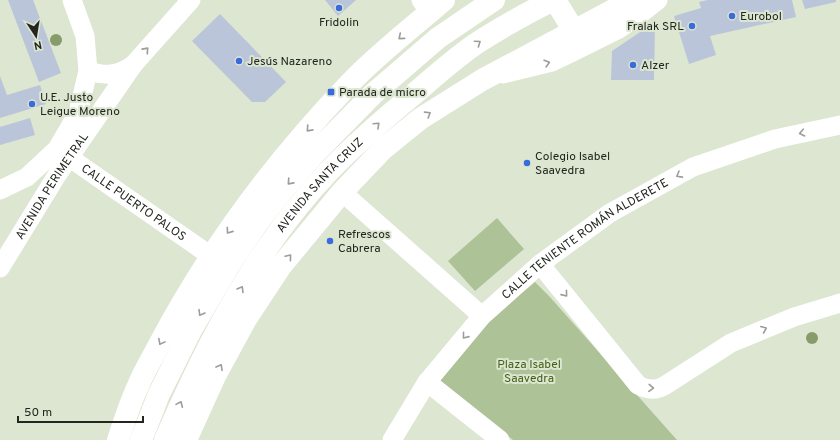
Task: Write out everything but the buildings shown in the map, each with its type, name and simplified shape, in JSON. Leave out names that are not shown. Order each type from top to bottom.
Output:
[{"type":"main road","points":[[438,38],[450,0]]},
{"type":"main road","name":"AVENIDA SANTA CRUZ","points":[[141,440],[159,394],[191,330],[228,268],[258,222],[283,190],[316,152],[373,94],[438,38],[494,0]]},
{"type":"main road","points":[[554,0],[574,31]]},
{"type":"main road","name":"AVENIDA SANTA CRUZ","points":[[165,440],[182,400],[218,328],[250,274],[281,230],[329,171],[380,123],[479,42],[527,13],[554,0]]},
{"type":"main road","name":"AVENIDA SANTA CRUZ","points":[[186,440],[215,376],[246,319],[281,266],[342,192],[383,149],[420,119],[482,80],[574,31],[602,7],[632,0]]},
{"type":"main road","points":[[118,440],[137,386],[173,319],[211,256],[266,178],[352,82],[432,4]]},
{"type":"street","points":[[0,190],[27,177],[63,153],[78,113],[88,71],[85,36],[72,0]]},
{"type":"street","name":"AVENIDA PERIMETRAL","points":[[0,268],[56,175],[63,153],[133,65],[191,0]]},
{"type":"street","points":[[482,80],[552,62],[619,29],[639,16],[658,0]]},
{"type":"street","name":"AVENIDA PERIMETRAL","points":[[88,71],[99,74],[111,74],[124,72],[133,65]]},
{"type":"street","name":"CALLE TENIENTE ROMÁN ALDERETE","points":[[392,440],[427,382],[482,316],[540,264],[610,213],[693,167],[774,139],[840,125]]},
{"type":"street","name":"CALLE PUERTO PALOS","points":[[63,153],[211,256]]},
{"type":"street","points":[[342,192],[482,316]]},
{"type":"street","points":[[540,264],[638,385],[650,390],[655,390],[664,386],[731,343],[794,316],[840,303]]},
{"type":"street","points":[[427,382],[500,440]]},
{"type":"green space","points":[[497,218],[524,249],[475,291],[448,261]]},
{"type":"green space","name":"Plaza Isabel Saavedra","points":[[535,282],[677,440],[513,440],[439,382],[453,362],[490,319]]},
{"type":"place","name":"Fridolin","points":[[339,8]]},
{"type":"place","name":"Eurobol","points":[[732,16]]},
{"type":"place","name":"Fralak SRL","points":[[692,26]]},
{"type":"place","name":"Jesús Nazareno","points":[[239,61]]},
{"type":"place","name":"Alzer","points":[[633,65]]},
{"type":"place","name":"Parada de micro","points":[[331,92]]},
{"type":"place","name":"U.E. Justo Leigue Moreno","points":[[32,104]]},
{"type":"place","name":"Colegio Isabel Saavedra","points":[[527,163]]},
{"type":"place","name":"Refrescos Cabrera","points":[[330,241]]}]
